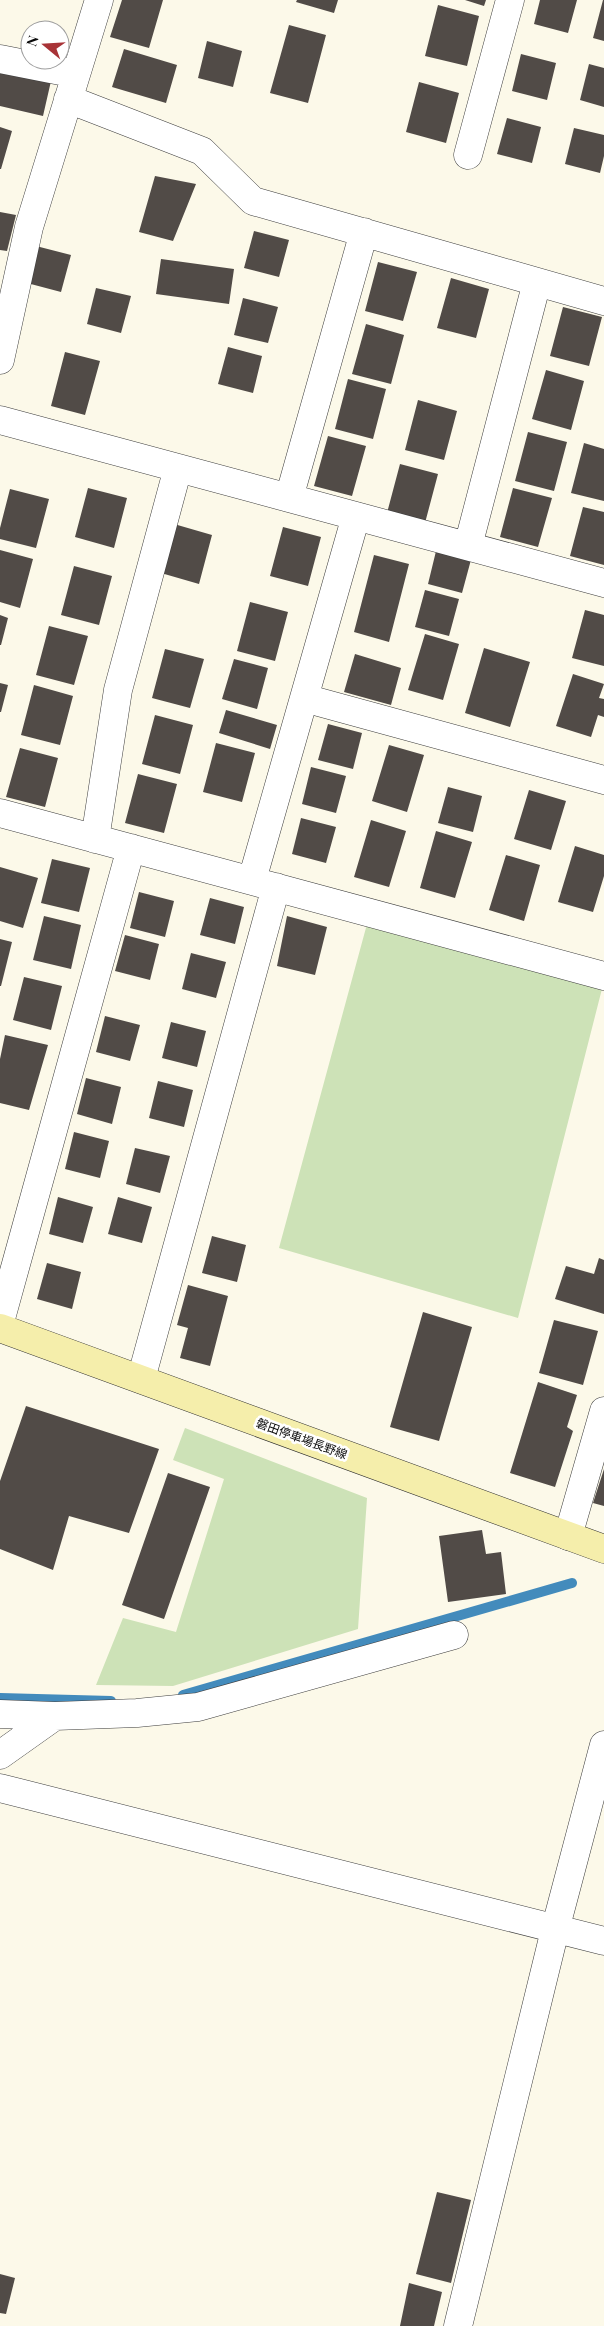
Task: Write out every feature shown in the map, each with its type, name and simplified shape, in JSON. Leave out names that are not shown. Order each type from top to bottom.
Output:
[{"type":"main road","name":"磐田停車場長野線","points":[[0,1328],[604,1549]]},
{"type":"street","points":[[0,360],[29,227],[99,0]]},
{"type":"street","points":[[468,155],[510,0]]},
{"type":"street","points":[[0,59],[76,74]]},
{"type":"street","points":[[68,100],[202,151],[253,200],[604,301]]},
{"type":"street","points":[[289,498],[364,232]]},
{"type":"street","points":[[468,546],[537,282]]},
{"type":"street","points":[[0,420],[604,583]]},
{"type":"street","points":[[95,839],[118,690],[178,468]]},
{"type":"street","points":[[141,1380],[264,884],[304,698],[356,516]]},
{"type":"street","points":[[304,698],[604,780]]},
{"type":"street","points":[[0,814],[604,976]]},
{"type":"street","points":[[0,1322],[131,848]]},
{"type":"street","points":[[568,1536],[604,1411]]},
{"type":"street","points":[[0,1714],[55,1716],[137,1713],[198,1707],[454,1635]]},
{"type":"street","points":[[0,1754],[55,1716]]},
{"type":"street","points":[[458,2326],[555,1930],[604,1745]]},
{"type":"street","points":[[0,1788],[604,1941]]},
{"type":"green space","points":[[370,913],[604,981],[518,1318],[279,1248]]},
{"type":"green space","points":[[185,1428],[367,1498],[358,1629],[173,1686],[96,1685],[123,1618],[176,1632],[224,1479],[173,1460]]},
{"type":"building","points":[[122,0],[163,0],[149,48],[110,37]]},
{"type":"building","points":[[297,0],[338,0],[334,13],[296,2]]},
{"type":"building","points":[[465,0],[486,0],[484,6]]},
{"type":"building","points":[[540,0],[577,0],[568,33],[534,24]]},
{"type":"building","points":[[604,0],[604,41],[593,38]]},
{"type":"building","points":[[438,5],[479,16],[467,66],[425,56]]},
{"type":"building","points":[[289,25],[326,35],[308,103],[270,93]]},
{"type":"building","points":[[207,41],[242,51],[233,87],[198,78]]},
{"type":"building","points":[[124,49],[177,65],[166,103],[112,87]]},
{"type":"building","points":[[521,54],[556,63],[547,100],[512,91]]},
{"type":"building","points":[[589,64],[604,68],[604,107],[580,100]]},
{"type":"building","points":[[0,71],[51,81],[43,116],[0,106]]},
{"type":"building","points":[[419,82],[459,93],[446,143],[406,132]]},
{"type":"building","points":[[507,118],[541,127],[532,163],[497,154]]},
{"type":"building","points":[[0,127],[12,131],[1,169],[0,169]]},
{"type":"building","points":[[574,128],[604,135],[604,156],[600,173],[565,164]]},
{"type":"building","points":[[155,176],[196,184],[173,241],[139,232]]},
{"type":"building","points":[[0,212],[16,215],[7,251],[0,250]]},
{"type":"building","points":[[254,231],[289,240],[279,277],[244,268]]},
{"type":"building","points":[[36,246],[71,255],[61,292],[27,283]]},
{"type":"building","points":[[161,259],[234,269],[229,304],[156,294]]},
{"type":"building","points":[[378,262],[417,272],[403,321],[365,311]]},
{"type":"building","points":[[451,278],[489,289],[476,338],[437,328]]},
{"type":"building","points":[[96,288],[131,296],[121,333],[87,324]]},
{"type":"building","points":[[243,298],[278,307],[268,343],[234,335]]},
{"type":"building","points":[[563,307],[602,317],[589,366],[550,356]]},
{"type":"building","points":[[366,324],[404,335],[391,384],[352,374]]},
{"type":"building","points":[[228,347],[262,356],[253,393],[218,384]]},
{"type":"building","points":[[65,352],[100,361],[85,415],[51,406]]},
{"type":"building","points":[[546,370],[584,381],[571,430],[532,419]]},
{"type":"building","points":[[348,379],[386,389],[373,439],[335,429]]},
{"type":"building","points":[[418,400],[457,411],[444,460],[405,450]]},
{"type":"building","points":[[528,432],[567,442],[554,491],[515,481]]},
{"type":"building","points":[[328,436],[366,446],[352,496],[314,486]]},
{"type":"building","points":[[584,443],[604,449],[604,501],[571,493]]},
{"type":"building","points":[[400,464],[438,474],[425,523],[387,513]]},
{"type":"building","points":[[88,488],[127,498],[114,548],[75,537]]},
{"type":"building","points":[[513,488],[552,498],[538,547],[500,537]]},
{"type":"building","points":[[10,489],[49,499],[36,548],[0,539],[0,528]]},
{"type":"building","points":[[583,507],[604,512],[604,565],[570,556]]},
{"type":"building","points":[[174,524],[212,535],[199,584],[161,573]]},
{"type":"building","points":[[283,527],[321,537],[308,586],[270,576]]},
{"type":"building","points":[[437,547],[472,556],[462,593],[428,584]]},
{"type":"building","points":[[0,550],[33,559],[20,608],[0,602]]},
{"type":"building","points":[[374,555],[409,564],[389,642],[354,632]]},
{"type":"building","points":[[74,566],[112,576],[99,625],[61,615]]},
{"type":"building","points":[[425,590],[459,599],[449,636],[415,627]]},
{"type":"building","points":[[250,602],[288,612],[275,661],[237,651]]},
{"type":"building","points":[[585,610],[604,615],[604,666],[572,658]]},
{"type":"building","points":[[0,615],[8,618],[1,645],[0,645]]},
{"type":"building","points":[[49,626],[88,636],[74,685],[36,675]]},
{"type":"building","points":[[425,634],[459,644],[443,700],[408,690]]},
{"type":"building","points":[[484,648],[530,662],[510,727],[465,713]]},
{"type":"building","points":[[165,649],[204,659],[190,708],[152,698]]},
{"type":"building","points":[[355,654],[401,668],[391,705],[344,692]]},
{"type":"building","points":[[234,659],[268,668],[257,709],[222,699]]},
{"type":"building","points":[[573,674],[604,684],[599,698],[604,699],[604,717],[598,715],[591,737],[556,726]]},
{"type":"building","points":[[0,683],[8,685],[1,712],[0,712]]},
{"type":"building","points":[[34,685],[73,696],[60,745],[21,735]]},
{"type":"building","points":[[226,710],[277,725],[270,749],[219,733]]},
{"type":"building","points":[[155,715],[193,725],[180,774],[142,764]]},
{"type":"building","points":[[328,724],[362,733],[353,769],[318,760]]},
{"type":"building","points":[[216,743],[255,753],[242,802],[203,792]]},
{"type":"building","points":[[389,745],[424,755],[407,812],[372,801]]},
{"type":"building","points":[[20,748],[58,758],[45,807],[6,797]]},
{"type":"building","points":[[311,767],[346,776],[336,813],[302,804]]},
{"type":"building","points":[[138,774],[177,784],[164,833],[125,823]]},
{"type":"building","points":[[448,787],[482,796],[473,832],[438,823]]},
{"type":"building","points":[[529,790],[566,801],[551,850],[514,839]]},
{"type":"building","points":[[301,818],[336,827],[326,863],[292,854]]},
{"type":"building","points":[[371,820],[406,831],[389,887],[354,877]]},
{"type":"building","points":[[436,831],[472,842],[455,898],[420,888]]},
{"type":"building","points":[[575,846],[604,855],[604,876],[593,912],[558,902]]},
{"type":"building","points":[[506,855],[540,865],[524,921],[489,910]]},
{"type":"building","points":[[52,859],[90,868],[79,912],[41,903]]},
{"type":"building","points":[[0,867],[38,878],[23,928],[0,921]]},
{"type":"building","points":[[139,892],[174,901],[165,937],[130,928]]},
{"type":"building","points":[[210,898],[244,907],[235,944],[200,935]]},
{"type":"building","points":[[44,916],[81,925],[71,969],[33,960]]},
{"type":"building","points":[[287,916],[327,927],[315,975],[277,966]]},
{"type":"building","points":[[125,935],[159,944],[150,980],[115,971]]},
{"type":"building","points":[[0,939],[12,942],[1,986],[0,986]]},
{"type":"building","points":[[191,953],[226,962],[216,998],[182,989]]},
{"type":"building","points":[[24,977],[62,986],[51,1030],[13,1020]]},
{"type":"building","points":[[105,1016],[140,1025],[130,1061],[96,1052]]},
{"type":"building","points":[[171,1022],[206,1031],[197,1067],[162,1058]]},
{"type":"building","points":[[5,1035],[48,1045],[29,1110],[0,1103],[0,1059]]},
{"type":"building","points":[[86,1078],[121,1087],[112,1124],[77,1114]]},
{"type":"building","points":[[158,1081],[193,1090],[184,1127],[149,1118]]},
{"type":"building","points":[[74,1132],[109,1141],[100,1178],[65,1169]]},
{"type":"building","points":[[135,1148],[170,1156],[160,1193],[126,1184]]},
{"type":"building","points":[[58,1197],[93,1207],[83,1243],[49,1234]]},
{"type":"building","points":[[118,1197],[152,1207],[142,1243],[108,1234]]},
{"type":"building","points":[[212,1236],[246,1245],[237,1282],[202,1273]]},
{"type":"building","points":[[599,1258],[604,1260],[604,1314],[555,1299],[566,1266],[594,1274]]},
{"type":"building","points":[[47,1263],[81,1272],[72,1309],[37,1299]]},
{"type":"building","points":[[188,1285],[228,1296],[210,1366],[180,1358],[188,1328],[177,1325]]},
{"type":"building","points":[[423,1312],[472,1327],[439,1441],[390,1427]]},
{"type":"building","points":[[554,1320],[598,1331],[583,1385],[539,1373]]},
{"type":"building","points":[[538,1382],[577,1395],[567,1427],[573,1431],[555,1487],[510,1473]]},
{"type":"building","points":[[26,1406],[159,1449],[129,1533],[69,1516],[53,1570],[0,1549],[0,1481]]},
{"type":"building","points":[[604,1469],[604,1506],[593,1503]]},
{"type":"building","points":[[168,1473],[210,1487],[164,1619],[122,1605]]},
{"type":"building","points":[[482,1530],[486,1554],[501,1552],[506,1594],[448,1602],[439,1536]]},
{"type":"building","points":[[437,2192],[471,2200],[451,2283],[416,2274]]},
{"type":"building","points":[[0,2274],[15,2278],[6,2314],[0,2313]]},
{"type":"building","points":[[409,2283],[442,2292],[434,2326],[400,2326]]},
{"type":"waterway","points":[[183,1695],[572,1583]]},
{"type":"waterway","points":[[0,1698],[111,1701]]}]
